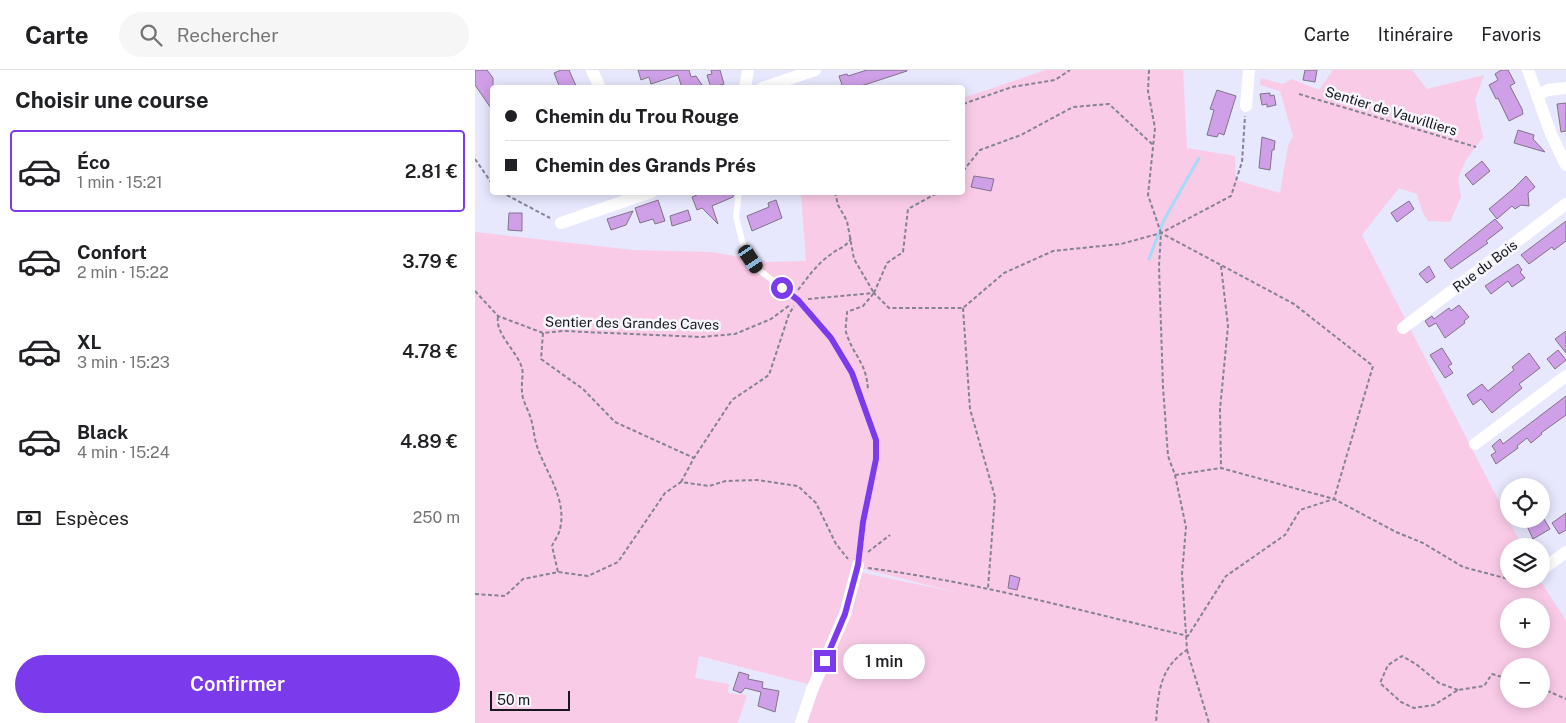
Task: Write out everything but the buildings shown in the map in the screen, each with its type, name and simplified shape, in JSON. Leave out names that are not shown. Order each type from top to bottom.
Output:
[{"type":"street","points":[[593,70],[599,85]]},
{"type":"street","points":[[746,85],[748,70]]},
{"type":"street","points":[[770,85],[815,70]]},
{"type":"street","points":[[1246,106],[1249,70]]},
{"type":"street","points":[[1528,70],[1551,134],[1566,165]]},
{"type":"street","points":[[1538,95],[1548,90],[1566,88]]},
{"type":"street","points":[[561,224],[643,195]]},
{"type":"street","name":"Rue du Bois","points":[[1403,328],[1566,204]]},
{"type":"street","points":[[1475,444],[1566,376]]},
{"type":"street","points":[[1550,564],[1566,552]]},
{"type":"street","points":[[801,723],[812,690],[845,614],[858,564]]},
{"type":"lane","points":[[739,195],[736,217],[743,248],[759,270],[798,300],[831,338],[852,373],[876,440],[876,459],[863,522],[858,564]]},
{"type":"path","points":[[965,103],[1012,87],[1055,80],[1070,70]]},
{"type":"path","points":[[1149,70],[1148,91],[1155,128],[1148,195],[1161,233],[1159,266],[1163,387],[1168,456],[1175,475],[1186,527],[1182,574],[1188,636],[1187,650],[1209,723]]},
{"type":"path","name":"Sentier de Vauvilliers","points":[[1299,94],[1476,146]]},
{"type":"path","points":[[965,169],[980,150],[1021,135],[1073,107],[1109,104],[1153,145]]},
{"type":"path","points":[[836,195],[838,206],[847,222],[854,259],[874,293],[889,308],[963,308],[1004,273],[1053,250],[1121,244],[1161,233],[1231,196],[1242,162],[1246,106]]},
{"type":"path","points":[[475,159],[490,181]]},
{"type":"path","points":[[507,195],[561,224]]},
{"type":"path","points":[[869,398],[868,379],[863,362],[846,331],[847,312],[863,306],[874,293],[887,263],[903,252],[908,209],[934,195]]},
{"type":"path","points":[[1161,233],[1294,304],[1373,366],[1334,499]]},
{"type":"path","points":[[475,594],[505,596],[523,579],[558,572],[588,576],[618,562],[665,494],[681,482],[694,458],[733,400],[769,374],[789,314],[798,300],[798,290],[813,270],[830,254],[847,245],[851,238]]},
{"type":"path","points":[[1221,265],[1228,326],[1220,409],[1221,468]]},
{"type":"path","name":"Sentier des Grandes Caves","points":[[475,291],[498,316],[543,333],[563,330],[701,337],[735,334],[771,319],[798,300]]},
{"type":"path","points":[[798,300],[874,293]]},
{"type":"path","points":[[963,308],[970,409],[995,497],[987,588]]},
{"type":"path","points":[[498,316],[497,324],[501,333],[523,369],[520,388],[531,420],[535,441],[557,494],[561,513],[560,530],[551,546],[558,572]]},
{"type":"path","points":[[543,333],[541,359],[583,389],[615,422],[694,458]]},
{"type":"path","points":[[1175,475],[1221,468],[1334,499],[1396,532],[1423,542],[1463,567],[1500,577]]},
{"type":"path","points":[[681,482],[709,486],[726,481],[757,480],[798,486],[816,503],[836,544],[853,565],[858,564],[987,588],[1188,636]]},
{"type":"path","points":[[1188,636],[1226,576],[1285,535],[1301,510],[1334,499]]},
{"type":"path","points":[[858,564],[890,535]]},
{"type":"path","points":[[1157,723],[1161,679],[1177,656],[1187,650]]},
{"type":"path","points":[[1458,690],[1439,683],[1416,664],[1402,656],[1388,665],[1380,683],[1401,702],[1414,708],[1434,705],[1458,690],[1484,686],[1492,674],[1500,676]]},
{"type":"path","points":[[1550,692],[1566,699]]},
{"type":"shaded area","points":[[1046,70],[1183,70],[1187,148],[1235,156],[1236,180],[1280,193],[1288,146],[1293,136],[1280,91],[1260,85],[1261,78],[1283,84],[1292,79],[1319,90],[1333,70],[1412,70],[1427,89],[1484,75],[1475,100],[1483,137],[1466,160],[1458,178],[1461,197],[1450,222],[1428,221],[1422,211],[1417,194],[1399,188],[1362,235],[1500,503],[1500,528],[1513,528],[1518,538],[1500,538],[1500,588],[1545,588],[1566,620],[1566,723],[805,723],[859,572],[959,593],[856,567],[842,613],[808,684],[699,656],[695,678],[729,684],[728,693],[747,695],[738,723],[475,723],[475,232],[633,250],[712,252],[768,262],[806,261],[801,195],[965,195],[965,97]]},
{"type":"waterway","points":[[1149,259],[1164,220],[1199,158]]},
{"type":"route","points":[[782,288],[798,300],[831,338],[852,373],[876,440],[876,459],[863,522],[858,565],[852,592],[825,661]]}]
